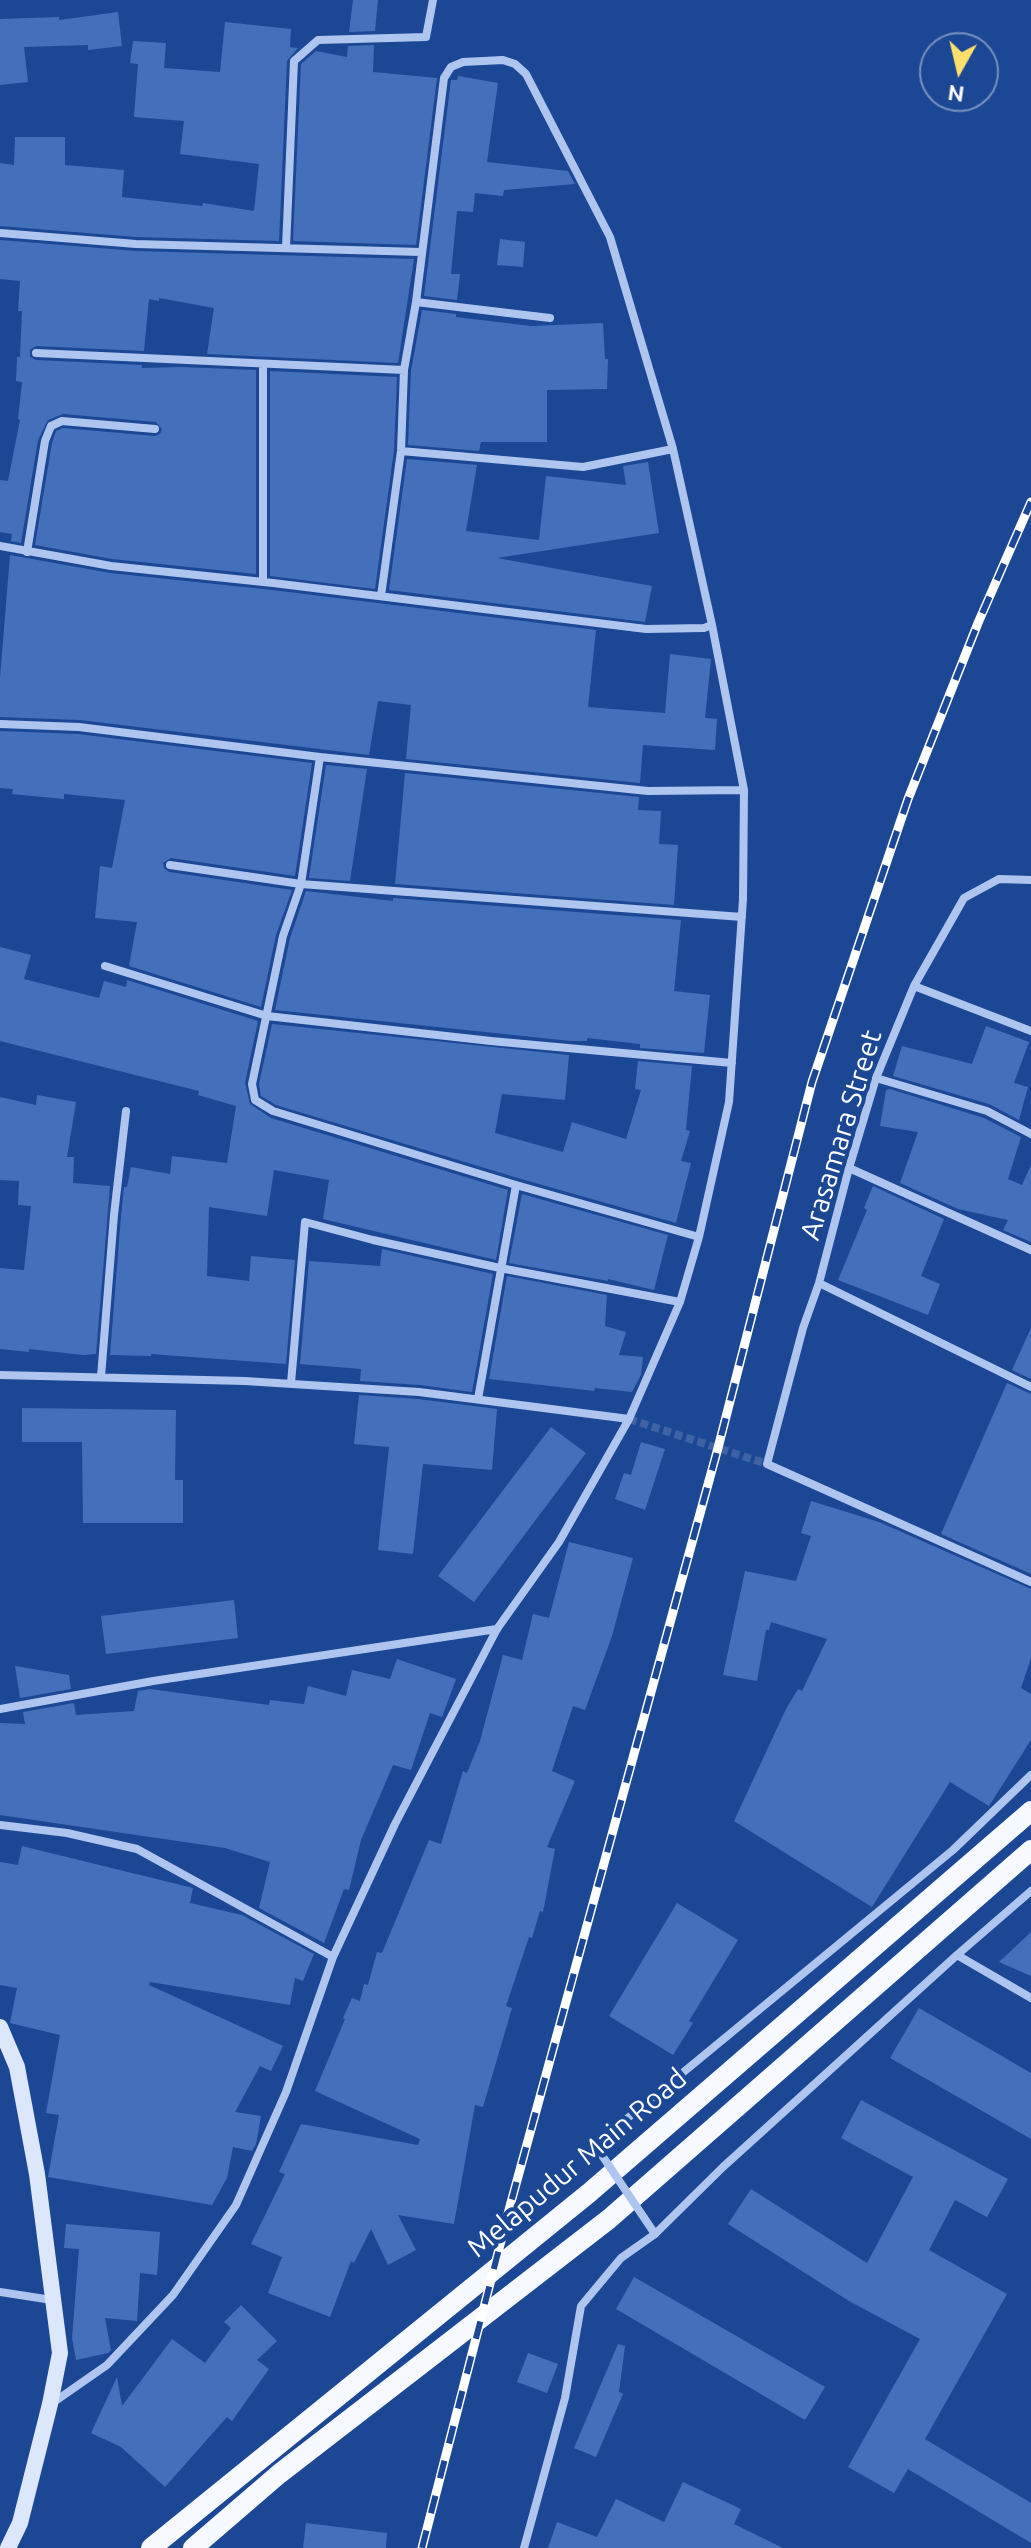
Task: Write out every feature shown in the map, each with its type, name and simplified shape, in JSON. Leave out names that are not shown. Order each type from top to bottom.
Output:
[{"type":"main road","name":"Melapudur Main Road","points":[[151,2548],[589,2193],[1031,1811]]},
{"type":"main road","name":"Melapudur Main Road","points":[[193,2548],[279,2474],[609,2219],[1031,1850]]},
{"type":"main road","points":[[0,2027],[17,2067],[37,2174],[60,2353],[20,2523],[8,2548]]},
{"type":"street","points":[[286,248],[294,61],[318,40],[426,37],[433,0]]},
{"type":"street","points":[[50,2404],[107,2365],[173,2295],[236,2205],[286,2092],[333,1957],[395,1824],[497,1629],[559,1542],[629,1419],[680,1302],[699,1237],[729,1102],[742,917],[744,790],[712,625],[673,449],[610,237],[526,74],[515,64],[503,60],[463,62],[451,67],[444,78],[416,302],[404,370],[401,451],[381,596]]},
{"type":"street","points":[[0,233],[136,244],[421,252]]},
{"type":"street","points":[[416,302],[550,318]]},
{"type":"street","points":[[36,353],[404,370]]},
{"type":"street","points":[[263,364],[263,582]]},
{"type":"street","points":[[27,552],[45,441],[51,426],[62,421],[155,429]]},
{"type":"street","points":[[401,451],[583,467],[673,449]]},
{"type":"street","points":[[0,546],[111,566],[646,629],[704,628],[712,625]]},
{"type":"street","points":[[0,724],[79,727],[320,757],[648,791],[744,790]]},
{"type":"street","points":[[320,757],[301,884],[283,936],[252,1084],[255,1100],[273,1111],[699,1237]]},
{"type":"street","points":[[170,865],[301,884],[742,917]]},
{"type":"street","name":"Arasamara Street","points":[[1031,880],[999,879],[964,898],[914,986],[876,1078],[767,1464],[1031,1582]]},
{"type":"street","points":[[105,966],[267,1016],[732,1063]]},
{"type":"street","points":[[914,986],[1031,1031]]},
{"type":"street","points":[[876,1078],[987,1111],[1031,1134]]},
{"type":"street","points":[[101,1377],[126,1111]]},
{"type":"street","points":[[849,1168],[1031,1250]]},
{"type":"street","points":[[478,1399],[516,1185]]},
{"type":"street","points":[[291,1383],[305,1222],[500,1268],[680,1302]]},
{"type":"street","points":[[819,1283],[1031,1387]]},
{"type":"street","points":[[0,1375],[291,1383],[419,1392],[629,1419]]},
{"type":"street","points":[[0,1709],[153,1681],[497,1629]]},
{"type":"street","points":[[655,2234],[595,2145],[953,1850],[1031,1775]]},
{"type":"street","points":[[0,1825],[67,1833],[137,1849],[333,1957]]},
{"type":"street","points":[[524,2548],[565,2398],[581,2306],[621,2258],[655,2234],[723,2167],[1031,1891]]},
{"type":"street","points":[[957,1955],[1031,1998]]},
{"type":"street","points":[[0,2292],[53,2300]]},
{"type":"building","points":[[353,0],[378,0],[375,31],[349,32]]},
{"type":"building","points":[[118,12],[122,46],[88,50],[88,45],[24,47],[28,82],[0,85],[0,19],[59,17],[59,20]]},
{"type":"building","points":[[225,22],[291,29],[290,47],[298,48],[287,61],[279,241],[136,237],[0,226],[0,163],[14,165],[15,137],[65,137],[65,165],[124,170],[122,197],[202,206],[203,203],[254,211],[259,164],[180,154],[184,121],[134,117],[138,64],[130,63],[133,41],[166,43],[164,68],[220,72]]},
{"type":"building","points":[[374,45],[373,72],[437,78],[416,245],[293,241],[301,64],[316,51],[347,57],[348,46]]},
{"type":"building","points":[[458,76],[498,83],[487,162],[568,171],[575,184],[504,190],[503,196],[475,193],[473,212],[457,211],[451,274],[460,274],[457,300],[424,296],[451,80],[457,80]]},
{"type":"building","points":[[500,239],[525,242],[523,267],[497,265]]},
{"type":"building","points":[[0,240],[136,251],[414,259],[398,363],[207,354],[214,308],[159,298],[159,301],[149,299],[144,351],[36,346],[30,350],[30,357],[36,360],[142,365],[142,368],[256,370],[256,574],[112,559],[35,545],[56,431],[63,428],[155,436],[162,429],[156,422],[63,414],[48,420],[38,440],[21,543],[11,541],[12,534],[0,532],[0,480],[8,481],[20,420],[22,382],[16,381],[22,311],[18,311],[20,281],[0,279]]},
{"type":"building","points":[[422,310],[531,326],[603,323],[605,359],[608,359],[607,389],[547,390],[547,442],[481,442],[479,451],[408,445],[411,371]]},
{"type":"building","points":[[270,371],[397,377],[394,450],[375,589],[270,576]]},
{"type":"building","points":[[407,459],[477,465],[466,531],[539,540],[546,476],[626,485],[623,466],[648,462],[659,533],[497,558],[652,586],[645,622],[389,590]]},
{"type":"building","points":[[10,555],[110,573],[596,630],[588,707],[665,713],[670,654],[711,659],[705,718],[717,719],[715,750],[643,745],[640,783],[406,759],[411,705],[378,701],[369,755],[80,720],[0,717],[0,678]]},
{"type":"building","points":[[0,731],[78,734],[312,763],[295,876],[171,858],[163,863],[169,872],[292,890],[276,935],[261,1007],[129,966],[137,922],[95,918],[100,866],[112,868],[125,800],[64,794],[64,799],[12,794],[13,789],[0,788]]},
{"type":"building","points":[[326,765],[367,769],[350,881],[309,878]]},
{"type":"building","points":[[405,773],[639,797],[638,810],[661,811],[659,844],[678,845],[674,905],[395,884]]},
{"type":"building","points":[[306,891],[393,901],[393,898],[681,920],[674,991],[710,995],[704,1053],[640,1048],[640,1044],[587,1038],[587,1041],[571,1041],[275,1010],[290,938]]},
{"type":"building","points":[[0,947],[31,955],[24,979],[99,998],[104,981],[126,987],[127,980],[258,1021],[245,1083],[250,1104],[271,1118],[508,1190],[496,1260],[323,1219],[329,1180],[274,1170],[267,1216],[209,1207],[207,1276],[249,1281],[251,1256],[295,1260],[286,1364],[151,1354],[110,1355],[124,1187],[127,1187],[131,1167],[170,1174],[172,1156],[227,1163],[236,1106],[198,1095],[199,1091],[0,1041]]},
{"type":"building","points":[[272,1024],[569,1055],[565,1100],[502,1094],[495,1133],[563,1152],[572,1122],[626,1139],[641,1090],[635,1089],[638,1061],[692,1066],[686,1130],[690,1131],[681,1161],[691,1163],[676,1223],[276,1105],[261,1096],[259,1084]]},
{"type":"building","points":[[986,1026],[1029,1042],[1014,1083],[1028,1087],[1019,1120],[989,1104],[893,1076],[902,1046],[972,1064]]},
{"type":"building","points":[[886,1090],[984,1118],[1021,1137],[1008,1179],[1022,1185],[1031,1165],[1031,1242],[1003,1230],[1008,1220],[958,1209],[900,1183],[918,1132],[880,1126]]},
{"type":"building","points":[[37,1095],[76,1102],[67,1157],[74,1157],[73,1183],[110,1186],[96,1354],[0,1349],[0,1268],[24,1270],[31,1206],[18,1205],[19,1181],[0,1180],[0,1097],[36,1105]]},
{"type":"building","points":[[873,1186],[944,1219],[921,1276],[940,1284],[928,1315],[838,1280],[867,1210],[864,1208]]},
{"type":"building","points":[[522,1194],[668,1235],[654,1290],[509,1263]]},
{"type":"building","points":[[382,1249],[493,1274],[472,1392],[360,1381],[361,1369],[300,1364],[309,1261],[380,1266]]},
{"type":"building","points":[[507,1276],[607,1295],[605,1326],[626,1332],[619,1355],[643,1357],[641,1375],[632,1392],[595,1388],[594,1391],[489,1379]]},
{"type":"building","points":[[1031,1328],[1031,1379],[1012,1370]]},
{"type":"building","points":[[1007,1383],[1031,1394],[1031,1574],[941,1534]]},
{"type":"building","points":[[359,1395],[497,1409],[492,1470],[423,1464],[413,1554],[378,1550],[389,1447],[354,1444]]},
{"type":"building","points":[[22,1408],[176,1410],[175,1480],[183,1480],[183,1523],[83,1523],[82,1442],[22,1442]]},
{"type":"building","points":[[551,1427],[586,1453],[474,1602],[438,1576]]},
{"type":"building","points":[[641,1442],[665,1449],[645,1510],[615,1499],[624,1473],[631,1475]]},
{"type":"building","points":[[811,1501],[879,1522],[1031,1589],[1031,1658],[1021,1688],[1031,1694],[1031,1740],[989,1806],[950,1782],[872,1907],[734,1821],[786,1709],[798,1689],[802,1691],[827,1639],[771,1622],[769,1630],[766,1630],[757,1681],[723,1675],[745,1571],[796,1581],[811,1536],[801,1533]]},
{"type":"building","points":[[569,1542],[633,1558],[612,1636],[585,1710],[573,1706],[552,1771],[575,1781],[547,1847],[555,1849],[543,1912],[540,1911],[532,1938],[529,1937],[506,2006],[512,2008],[483,2107],[475,2105],[454,2224],[398,2215],[416,2250],[388,2265],[371,2229],[354,2263],[351,2261],[330,2317],[268,2293],[282,2257],[251,2244],[285,2174],[279,2172],[301,2124],[418,2145],[420,2139],[315,2091],[352,1998],[360,2001],[364,1984],[368,1985],[377,1952],[382,1953],[429,1840],[441,1844],[463,1771],[467,1773],[480,1741],[503,1655],[522,1660],[533,1614],[549,1618]]},
{"type":"building","points":[[234,1600],[238,1638],[106,1654],[101,1616]]},
{"type":"building","points":[[397,1659],[456,1679],[442,1717],[430,1713],[411,1770],[393,1765],[361,1840],[349,1890],[344,1889],[324,1943],[259,1908],[270,1862],[225,1848],[0,1815],[0,1723],[25,1724],[23,1712],[74,1703],[76,1715],[134,1711],[138,1691],[150,1689],[269,1705],[270,1700],[304,1704],[308,1686],[346,1696],[352,1670],[390,1679]]},
{"type":"building","points":[[15,1666],[69,1675],[71,1689],[20,1698]]},
{"type":"building","points":[[22,1846],[193,1888],[190,1903],[242,1915],[314,1954],[303,1981],[295,1978],[290,2005],[150,1982],[149,1985],[283,2046],[271,2071],[260,2066],[235,2112],[261,2116],[256,2144],[252,2151],[233,2147],[227,2178],[212,2205],[48,2177],[59,2115],[46,2113],[60,2035],[10,2023],[17,1988],[0,1985],[0,1862],[18,1865]]},
{"type":"building","points":[[677,1903],[738,1940],[689,2021],[693,2023],[673,2055],[609,2016]]},
{"type":"building","points":[[1031,1932],[1031,1976],[999,1962]]},
{"type":"building","points":[[919,2008],[1031,2073],[1031,2139],[890,2058]]},
{"type":"building","points":[[861,2100],[1008,2179],[987,2217],[955,2200],[929,2250],[1007,2294],[925,2439],[1031,2503],[1031,2543],[908,2469],[894,2493],[848,2467],[920,2339],[849,2301],[728,2224],[751,2189],[867,2263],[913,2177],[841,2138]]},
{"type":"building","points":[[66,2224],[160,2232],[157,2275],[140,2273],[137,2321],[105,2318],[111,2350],[76,2360],[72,2338],[79,2249],[64,2248]]},
{"type":"building","points":[[634,2277],[825,2387],[805,2420],[616,2309]]},
{"type":"building","points":[[241,2305],[277,2341],[257,2360],[269,2369],[232,2421],[227,2417],[165,2487],[121,2447],[91,2433],[117,2377],[122,2406],[172,2339],[205,2363],[231,2328],[224,2322]]},
{"type":"building","points":[[618,2344],[625,2346],[619,2392],[623,2394],[596,2457],[574,2448]]},
{"type":"building","points":[[528,2353],[558,2364],[547,2393],[517,2382]]},
{"type":"building","points":[[683,2482],[741,2509],[734,2524],[783,2548],[548,2548],[557,2522],[597,2537],[616,2499],[664,2522]]},
{"type":"building","points":[[306,2523],[387,2533],[386,2548],[303,2548]]},
{"type":"tunnel","points":[[629,1419],[767,1464]]},
{"type":"railway","points":[[422,2548],[510,2206],[718,1448],[812,1082],[908,799],[978,623],[1031,502]]}]
